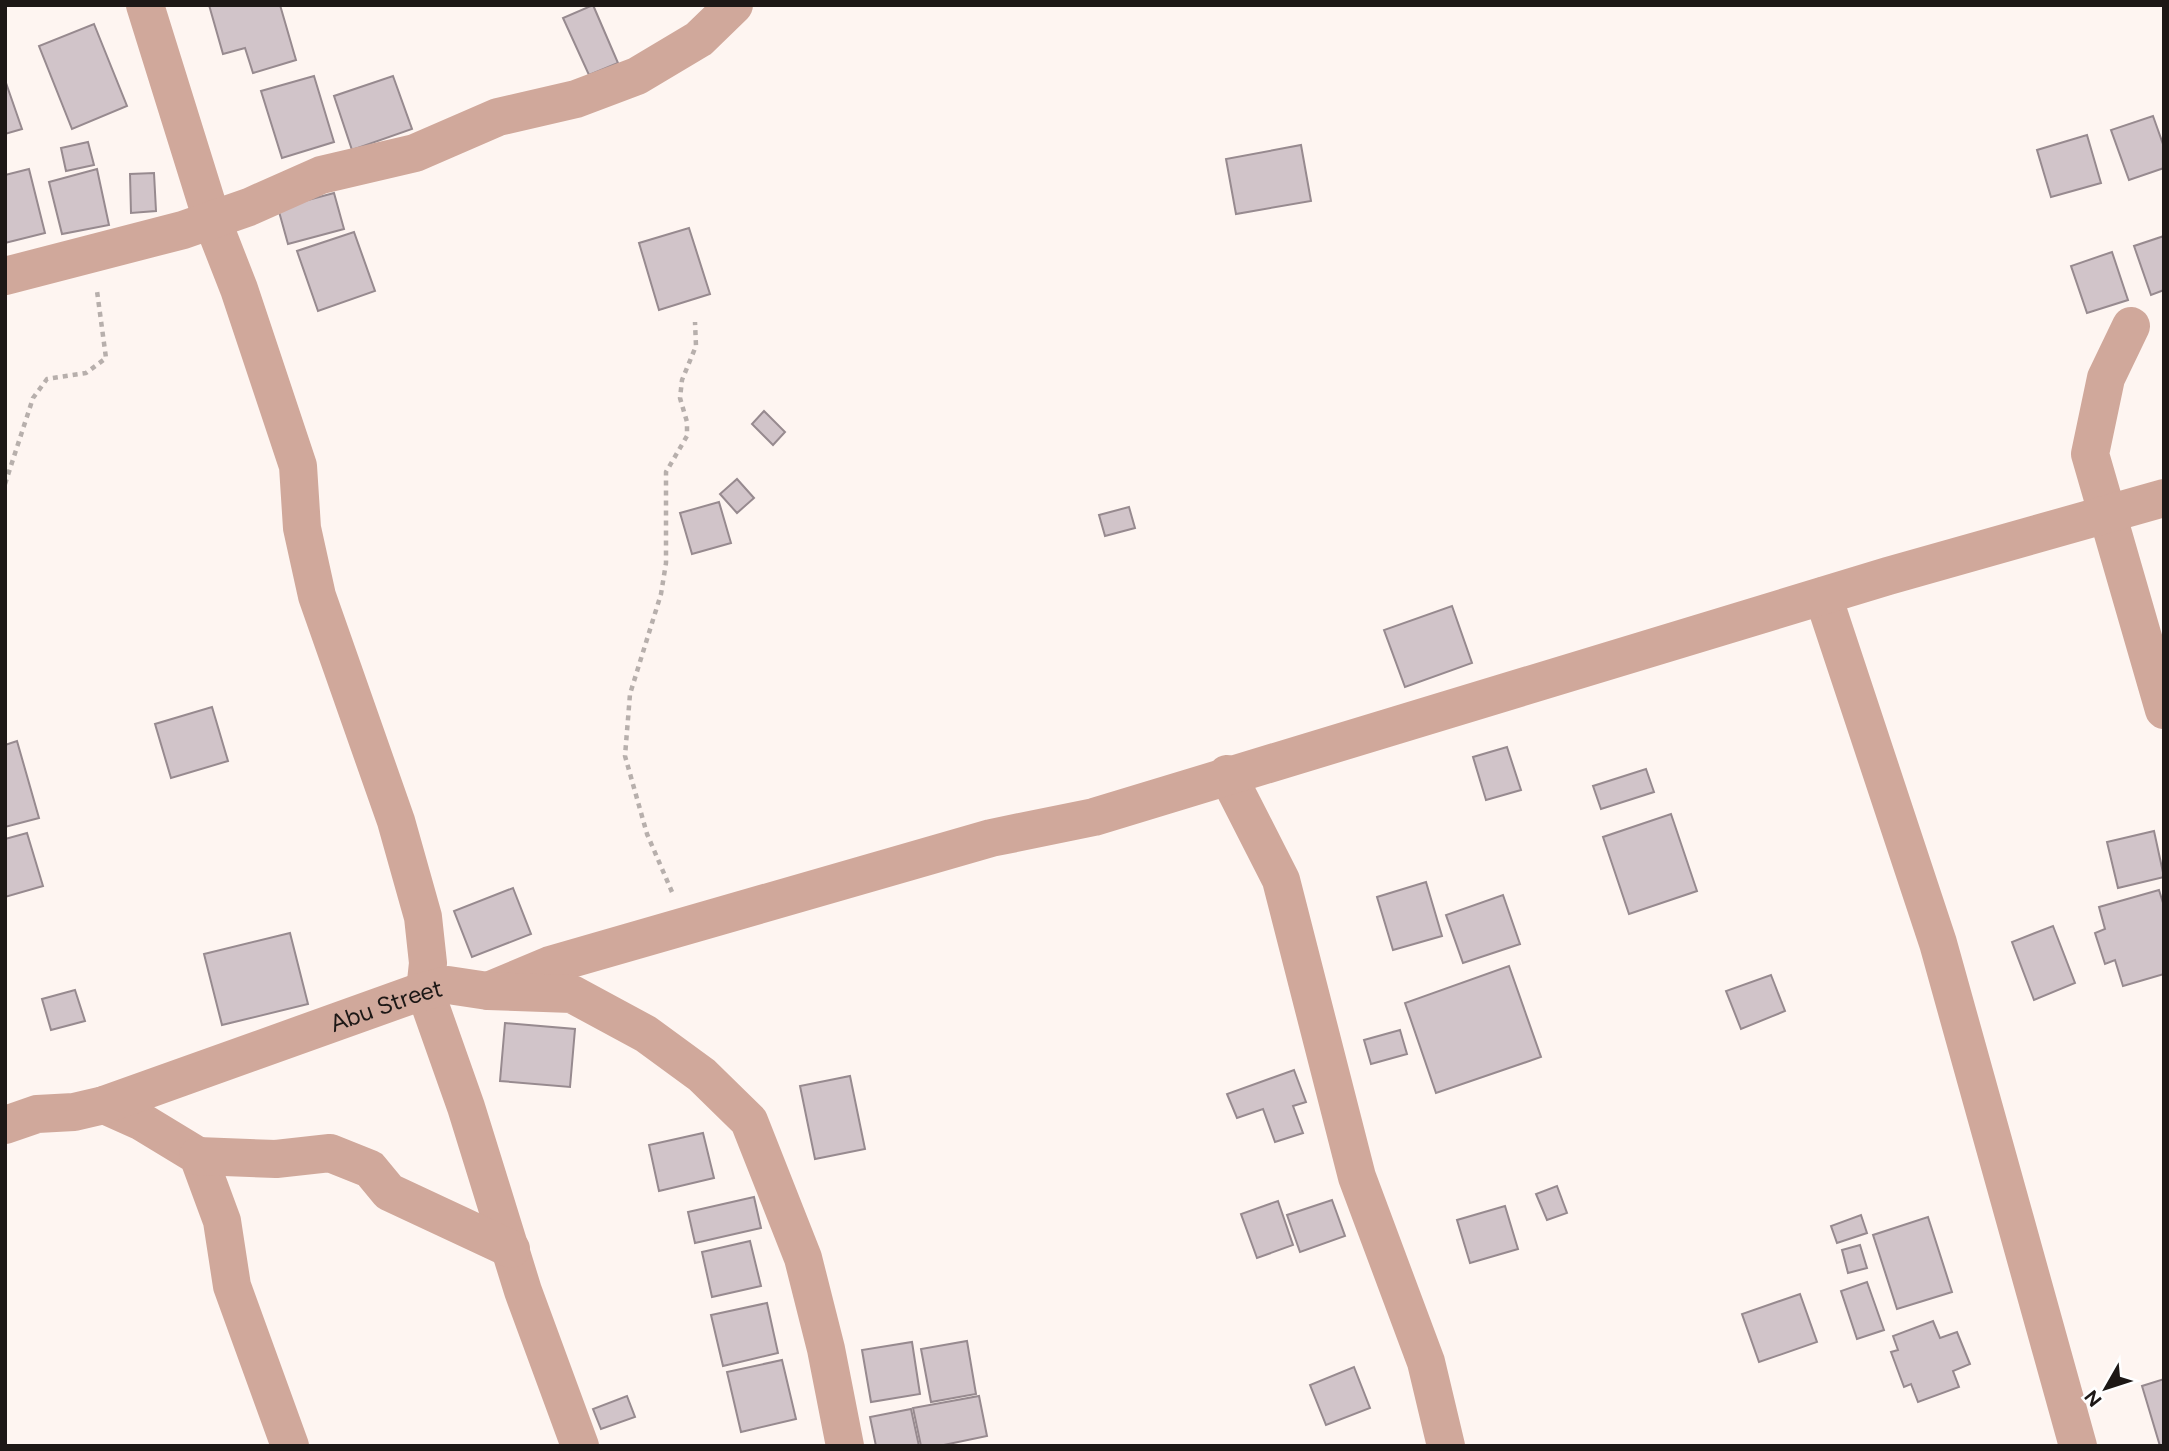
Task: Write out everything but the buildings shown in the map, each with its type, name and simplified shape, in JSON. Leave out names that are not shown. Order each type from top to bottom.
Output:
[{"type":"street","points":[[145,5],[212,220],[239,289],[298,466],[302,528],[317,596],[396,821],[423,917],[428,963],[425,991],[580,1446]]},
{"type":"street","points":[[5,275],[87,256],[212,220],[321,175],[415,153],[498,117],[576,99],[637,76],[699,39],[734,5]]},
{"type":"street","points":[[2131,326],[2106,378],[2090,454],[2164,710]]},
{"type":"street","points":[[488,991],[550,965],[991,838],[1094,817],[1227,774],[1823,596],[2164,498]]},
{"type":"street","points":[[1823,596],[1938,943],[2078,1446]]},
{"type":"street","points":[[1227,774],[1282,880],[1357,1177],[1426,1362],[1446,1446]]},
{"type":"street","name":"Abu Street","points":[[5,1125],[37,1114],[74,1112],[104,1105],[448,985],[488,991],[572,994],[646,1034],[702,1075],[749,1121],[803,1258],[827,1349],[845,1446]]},
{"type":"street","points":[[104,1105],[142,1122],[198,1156],[275,1159],[330,1153],[370,1169],[389,1192],[511,1249]]},
{"type":"street","points":[[198,1156],[222,1221],[232,1286],[290,1446]]},
{"type":"path","points":[[5,484],[33,398],[47,379],[86,373],[107,358],[97,290],[87,256]]},
{"type":"path","points":[[671,932],[672,893],[647,834],[625,756],[630,694],[661,594],[666,563],[666,472],[687,436],[687,422],[680,398],[682,380],[696,346],[695,322]]}]
